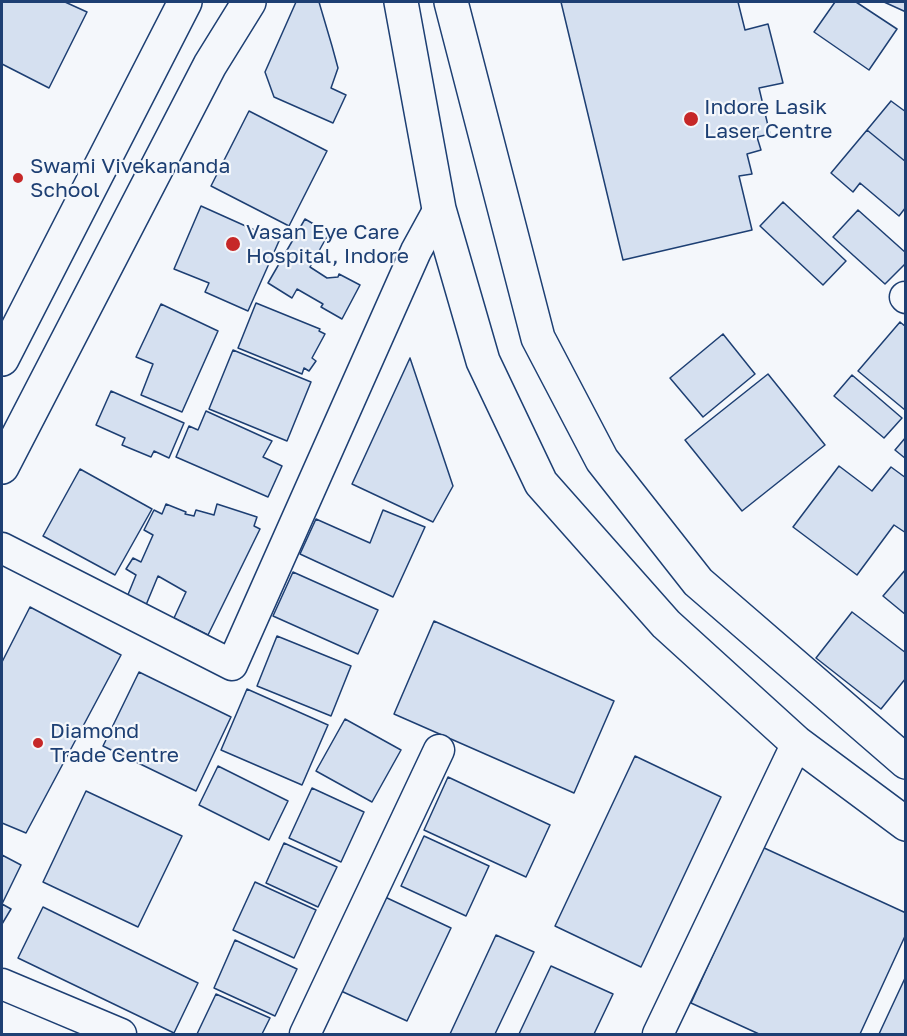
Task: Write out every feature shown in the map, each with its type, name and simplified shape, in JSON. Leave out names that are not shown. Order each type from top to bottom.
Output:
[{"type":"street","points":[[2,359],[185,2]]},
{"type":"street","points":[[2,467],[210,65],[249,2]]},
{"type":"street","points":[[401,2],[440,209],[483,361],[541,483],[666,624],[797,743],[906,824]]},
{"type":"street","points":[[451,2],[538,338],[602,460],[698,582],[905,759]]},
{"type":"street","points":[[2,548],[232,665],[416,251],[440,209]]},
{"type":"street","points":[[658,1035],[797,743]]},
{"type":"street","points":[[305,1035],[439,750]]},
{"type":"street","points":[[2,984],[122,1035]]},
{"type":"building","points":[[2,2],[65,2],[87,12],[49,88],[2,64]]},
{"type":"building","points":[[296,2],[319,2],[338,68],[331,88],[346,95],[333,123],[274,97],[265,72]]},
{"type":"building","points":[[561,2],[738,2],[745,30],[768,24],[783,83],[759,88],[770,134],[757,137],[761,150],[747,154],[752,174],[739,176],[752,230],[623,260]]},
{"type":"building","points":[[835,2],[856,2],[897,29],[869,70],[814,32]]},
{"type":"building","points":[[884,2],[906,2],[906,12]]},
{"type":"building","points":[[891,101],[906,112],[906,162],[867,130]]},
{"type":"building","points":[[249,111],[327,151],[289,226],[211,186]]},
{"type":"building","points":[[867,130],[906,162],[906,207],[899,216],[860,183],[853,192],[831,173]]},
{"type":"building","points":[[783,202],[846,261],[823,285],[760,226]]},
{"type":"building","points":[[201,206],[279,241],[248,311],[205,292],[209,283],[174,269]]},
{"type":"building","points":[[858,210],[906,253],[906,263],[885,284],[833,237]]},
{"type":"building","points":[[305,219],[329,233],[310,267],[327,278],[338,277],[339,274],[360,285],[342,319],[321,307],[323,304],[297,289],[292,298],[268,283]]},
{"type":"building","points":[[256,303],[320,329],[319,331],[325,334],[312,358],[316,361],[309,371],[304,368],[302,374],[238,348]]},
{"type":"building","points":[[161,304],[218,331],[182,412],[141,395],[153,364],[136,357]]},
{"type":"building","points":[[900,322],[906,327],[905,410],[858,371]]},
{"type":"building","points":[[723,334],[755,374],[703,417],[670,378]]},
{"type":"building","points":[[233,350],[311,382],[287,441],[209,409]]},
{"type":"building","points":[[410,358],[453,486],[433,522],[352,484]]},
{"type":"building","points":[[768,374],[825,445],[742,511],[685,440]]},
{"type":"building","points":[[852,375],[902,418],[884,438],[834,396]]},
{"type":"building","points":[[111,391],[184,423],[169,458],[154,451],[151,457],[122,445],[125,438],[96,425]]},
{"type":"building","points":[[206,411],[272,441],[263,457],[282,466],[268,497],[176,457],[189,426],[198,430]]},
{"type":"building","points":[[906,437],[906,459],[895,450]]},
{"type":"building","points":[[839,466],[872,491],[891,467],[906,478],[906,533],[894,525],[857,575],[793,527]]},
{"type":"building","points":[[80,469],[152,509],[115,575],[43,536]]},
{"type":"building","points":[[166,504],[194,516],[196,510],[214,515],[217,504],[257,517],[254,526],[260,529],[208,635],[174,618],[186,592],[158,576],[146,605],[127,597],[136,575],[126,569],[133,558],[141,562],[153,535],[144,530],[154,510],[162,514]]},
{"type":"building","points":[[383,510],[425,527],[393,597],[300,554],[316,519],[370,543]]},
{"type":"building","points":[[906,569],[906,615],[883,596]]},
{"type":"building","points":[[293,572],[378,610],[358,654],[273,616]]},
{"type":"building","name":"Diamond Trade Centre","points":[[30,607],[121,655],[26,833],[2,823],[2,662]]},
{"type":"building","points":[[852,612],[906,653],[906,678],[881,709],[816,658]]},
{"type":"building","points":[[434,621],[614,701],[574,793],[394,714]]},
{"type":"building","points":[[277,636],[351,666],[331,716],[257,686]]},
{"type":"building","points":[[139,672],[231,717],[196,791],[103,746]]},
{"type":"building","points":[[247,689],[328,725],[302,785],[221,750]]},
{"type":"building","points":[[345,719],[401,750],[372,802],[316,771]]},
{"type":"building","points":[[635,756],[721,797],[641,967],[555,926]]},
{"type":"building","points":[[218,766],[288,801],[269,840],[199,805]]},
{"type":"building","points":[[448,777],[550,825],[526,877],[424,830]]},
{"type":"building","points":[[312,788],[364,812],[341,862],[289,838]]},
{"type":"building","points":[[86,791],[182,836],[138,927],[43,882]]},
{"type":"building","points":[[424,836],[489,866],[466,916],[401,886]]},
{"type":"building","points":[[284,843],[337,867],[318,907],[266,883]]},
{"type":"building","points":[[762,847],[906,913],[906,934],[860,1034],[759,1034],[691,1003]]},
{"type":"building","points":[[2,855],[21,865],[2,904]]},
{"type":"building","points":[[255,882],[316,910],[294,958],[233,930]]},
{"type":"building","points":[[385,897],[451,928],[407,1021],[341,991]]},
{"type":"building","points":[[2,904],[11,909],[2,924]]},
{"type":"building","points":[[43,907],[198,983],[174,1033],[18,958]]},
{"type":"building","points":[[496,935],[534,952],[495,1034],[450,1034]]},
{"type":"building","points":[[235,940],[297,969],[275,1016],[214,988]]},
{"type":"building","points":[[551,966],[613,994],[594,1034],[519,1034]]},
{"type":"building","points":[[906,976],[906,1034],[879,1034]]},
{"type":"building","points":[[216,994],[270,1018],[262,1034],[197,1034]]},
{"type":"place","name":"Indore Lasik Laser Centre","points":[[691,119]]},
{"type":"place","name":"Swami Vivekananda School","points":[[18,178]]},
{"type":"place","name":"Vasan Eye Care Hospital, Indore","points":[[233,244]]},
{"type":"place","name":"Diamond Trade Centre","points":[[38,743]]}]
